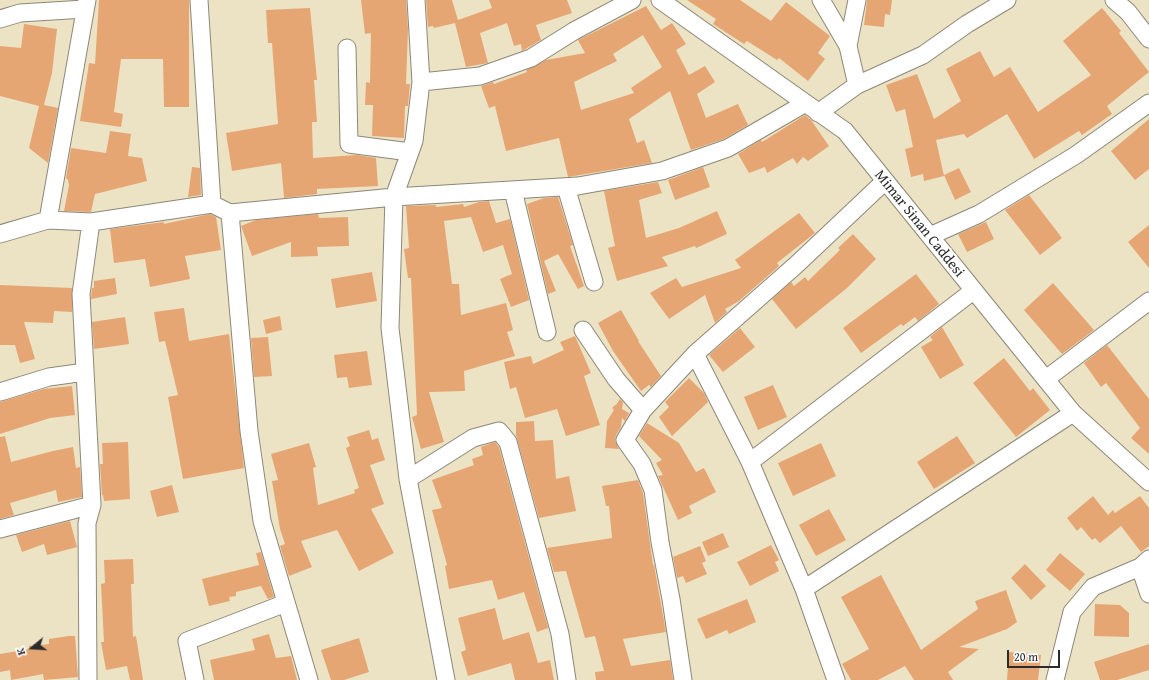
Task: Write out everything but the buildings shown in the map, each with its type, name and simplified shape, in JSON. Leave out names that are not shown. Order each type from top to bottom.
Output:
[{"type":"street","points":[[200,0],[212,204]]},
{"type":"street","points":[[416,0],[421,82],[414,141],[394,197],[390,328],[408,478],[446,680]]},
{"type":"street","points":[[421,82],[480,76],[531,58],[574,31],[632,0]]},
{"type":"street","name":"Mimar Sinan Caddesi","points":[[660,0],[804,104],[845,131],[930,236],[972,291],[1073,413],[1149,482]]},
{"type":"street","points":[[822,0],[848,46],[857,85]]},
{"type":"street","points":[[848,46],[857,0]]},
{"type":"street","points":[[818,113],[857,85],[923,55],[967,24],[1007,0]]},
{"type":"street","points":[[1114,0],[1128,12],[1149,38]]},
{"type":"street","points":[[0,19],[20,13],[86,4],[48,220]]},
{"type":"street","points":[[347,48],[349,144],[410,152]]},
{"type":"street","points":[[930,236],[979,214],[1076,155],[1149,103]]},
{"type":"street","points":[[0,234],[48,220],[91,222],[212,204],[230,212],[394,197],[566,187],[662,171],[728,148],[804,104]]},
{"type":"street","points":[[683,680],[653,490],[642,464],[625,440],[643,410],[695,354],[796,265],[885,182]]},
{"type":"street","points":[[566,187],[594,282]]},
{"type":"street","points":[[513,190],[547,332]]},
{"type":"street","points":[[230,212],[249,431],[262,521],[309,680]]},
{"type":"street","points":[[88,680],[87,523],[92,505],[81,294],[91,222]]},
{"type":"street","points":[[750,462],[972,291]]},
{"type":"street","points":[[1046,379],[1149,301]]},
{"type":"street","points":[[583,330],[616,379],[643,410]]},
{"type":"street","points":[[695,354],[750,462],[804,589],[836,680]]},
{"type":"street","points":[[0,392],[49,377],[85,372]]},
{"type":"street","points":[[804,589],[1073,413]]},
{"type":"street","points":[[408,478],[473,438],[499,431],[508,442],[560,634],[567,680]]},
{"type":"street","points":[[0,530],[92,505]]},
{"type":"street","points":[[1055,680],[1072,612],[1093,587],[1144,563],[1149,594]]},
{"type":"street","points":[[195,680],[187,641],[286,603]]}]
